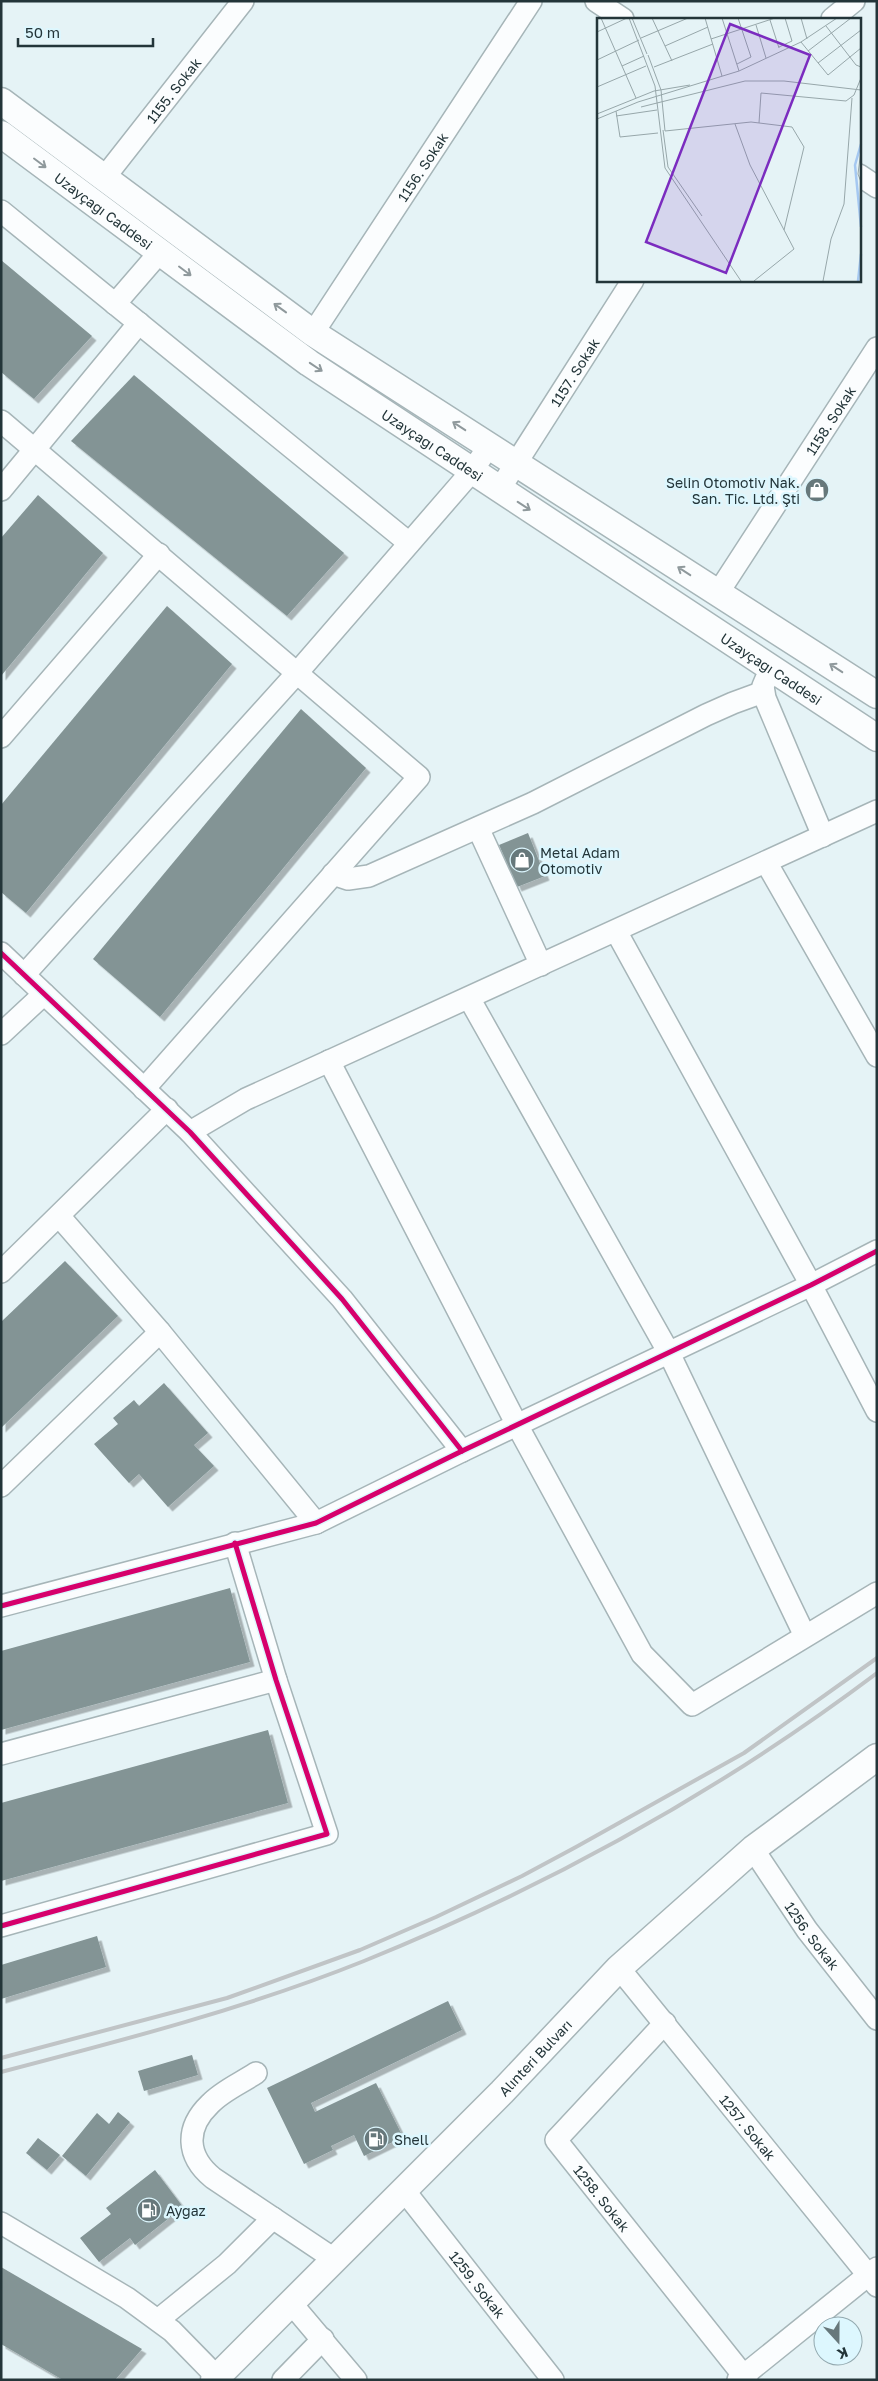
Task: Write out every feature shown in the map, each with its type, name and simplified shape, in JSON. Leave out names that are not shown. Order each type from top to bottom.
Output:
[{"type":"main road","name":"Uzayçağı Caddesi","points":[[1,101],[313,332],[877,694]]},
{"type":"main road","name":"Uzayçağı Caddesi","points":[[1,134],[309,363],[472,470],[768,681],[877,738]]},
{"type":"main road","name":"Alınteri Bulvarı","points":[[215,2379],[502,2092],[619,1968],[753,1849],[876,1757]]},
{"type":"street","name":"1155. Sokak","points":[[104,178],[243,1]]},
{"type":"street","name":"1156. Sokak","points":[[313,332],[531,1]]},
{"type":"street","points":[[596,1],[622,18]]},
{"type":"street","points":[[833,18],[854,1]]},
{"type":"street","points":[[1,211],[409,543]]},
{"type":"street","points":[[115,304],[160,252]]},
{"type":"street","name":"1157. Sokak","points":[[499,490],[632,281]]},
{"type":"street","points":[[1,490],[139,323]]},
{"type":"street","name":"1158. Sokak","points":[[718,593],[877,348]]},
{"type":"street","points":[[1,420],[419,777],[144,1089]]},
{"type":"street","points":[[24,975],[297,673],[472,470],[489,446]]},
{"type":"street","points":[[1,737],[158,554]]},
{"type":"street","points":[[333,874],[348,879],[362,878],[478,828],[582,780],[733,702],[768,681],[823,836]]},
{"type":"street","points":[[190,1132],[246,1099],[877,811]]},
{"type":"street","points":[[478,828],[541,965]]},
{"type":"street","points":[[766,862],[877,1056]]},
{"type":"street","points":[[616,931],[811,1285],[877,1411]]},
{"type":"street","points":[[1,953],[190,1132],[342,1298],[462,1451]]},
{"type":"street","points":[[1,1034],[44,994]]},
{"type":"street","points":[[468,998],[669,1353],[805,1636]]},
{"type":"street","points":[[329,1061],[517,1424],[642,1654],[692,1705],[877,1593]]},
{"type":"street","points":[[1,1272],[166,1109]]},
{"type":"street","points":[[59,1216],[160,1332],[316,1523]]},
{"type":"street","points":[[1,1606],[316,1523],[517,1424],[811,1285],[877,1251]]},
{"type":"street","points":[[1,1486],[160,1332]]},
{"type":"street","points":[[1,1926],[327,1834],[276,1680],[235,1543]]},
{"type":"street","points":[[1,1754],[276,1680]]},
{"type":"street","name":"1256. Sokak","points":[[753,1849],[807,1930],[877,2018]]},
{"type":"street","name":"1257. Sokak","points":[[619,1968],[874,2277]]},
{"type":"street","name":"1258. Sokak","points":[[665,2023],[556,2140],[743,2378]]},
{"type":"street","points":[[256,2073],[210,2103],[195,2122],[192,2147],[195,2156],[205,2172],[334,2259]]},
{"type":"street","name":"1259. Sokak","points":[[403,2189],[553,2380]]},
{"type":"street","points":[[158,2320],[227,2264],[273,2218]]},
{"type":"street","points":[[1,2223],[128,2298],[172,2331],[215,2379]]},
{"type":"street","points":[[743,2378],[874,2277]]},
{"type":"street","points":[[291,2302],[356,2380]]},
{"type":"street","points":[[283,2380],[323,2339]]},
{"type":"building","points":[[1,260],[92,336],[34,399],[1,372]]},
{"type":"building","points":[[134,375],[344,553],[287,616],[71,441]]},
{"type":"building","points":[[38,495],[103,553],[1,676],[1,538]]},
{"type":"building","points":[[167,606],[232,664],[26,913],[1,892],[1,805]]},
{"type":"building","points":[[301,709],[366,768],[160,1017],[93,959]]},
{"type":"building","name":"Metal Adam Otomotiv","points":[[528,833],[545,876],[517,887],[499,845]]},
{"type":"building","points":[[65,1261],[118,1316],[1,1428],[1,1322]]},
{"type":"building","points":[[164,1383],[208,1433],[194,1445],[214,1466],[168,1507],[139,1474],[129,1483],[94,1444],[118,1424],[113,1418],[134,1400],[139,1406]]},
{"type":"building","points":[[230,1588],[250,1662],[1,1730],[1,1651]]},
{"type":"building","points":[[268,1730],[288,1803],[1,1881],[1,1803]]},
{"type":"building","points":[[97,1936],[106,1967],[1,1999],[1,1965]]},
{"type":"building","points":[[448,2001],[462,2030],[311,2103],[315,2112],[376,2083],[403,2137],[364,2156],[354,2135],[331,2146],[333,2150],[304,2164],[267,2088]]},
{"type":"building","points":[[192,2055],[198,2075],[144,2091],[138,2071]]},
{"type":"building","points":[[118,2112],[130,2122],[86,2176],[62,2156],[97,2113],[109,2124]]},
{"type":"building","points":[[38,2138],[60,2155],[47,2170],[26,2153]]},
{"type":"building","points":[[155,2170],[183,2207],[135,2245],[130,2238],[99,2262],[80,2238],[111,2214],[106,2208]]},
{"type":"building","points":[[1,2267],[142,2349],[115,2380],[63,2380],[1,2344]]},
{"type":"railway","points":[[1,2058],[227,1998],[360,1950],[436,1917],[522,1876],[744,1753],[877,1658]]},
{"type":"railway","points":[[1,2072],[185,2022],[275,1994],[364,1961],[499,1902],[565,1869],[694,1797],[817,1717],[877,1673]]},
{"type":"cycle path","points":[[1,953],[190,1132],[342,1299],[462,1451]]},
{"type":"cycle path","points":[[1,1606],[316,1523],[462,1451],[811,1285],[877,1251]]},
{"type":"cycle path","points":[[1,1926],[327,1834],[276,1680],[235,1543]]},
{"type":"place","name":"Selin Otomotiv Nak. San. Tic. Ltd. Şti","points":[[817,490]]},
{"type":"place","name":"Metal Adam Otomotiv","points":[[522,860]]},
{"type":"place","name":"Shell","points":[[376,2139]]},
{"type":"place","name":"Aygaz","points":[[149,2210]]}]
